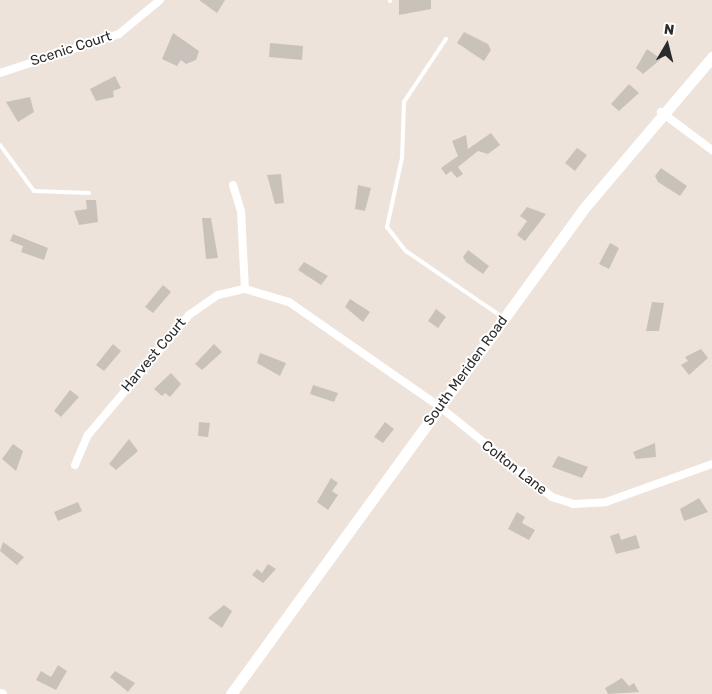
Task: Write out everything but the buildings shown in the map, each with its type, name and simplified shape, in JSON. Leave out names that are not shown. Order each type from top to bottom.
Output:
[{"type":"main road","name":"South Meriden Road","points":[[231,694],[504,318],[661,112],[712,57]]},
{"type":"street","name":"Scenic Court","points":[[0,73],[119,34],[160,0]]},
{"type":"street","points":[[661,112],[712,150]]},
{"type":"street","points":[[233,185],[241,211],[245,289]]},
{"type":"street","name":"Harvest Court","points":[[75,465],[88,435],[189,314],[218,295],[245,289],[289,302],[440,408]]},
{"type":"street","name":"Colton Lane","points":[[440,408],[534,485],[573,504],[606,502],[712,464]]},
{"type":"lane","points":[[446,39],[404,102],[402,158],[387,227],[406,251],[504,318]]},
{"type":"lane","points":[[0,145],[34,191],[89,193]]}]
